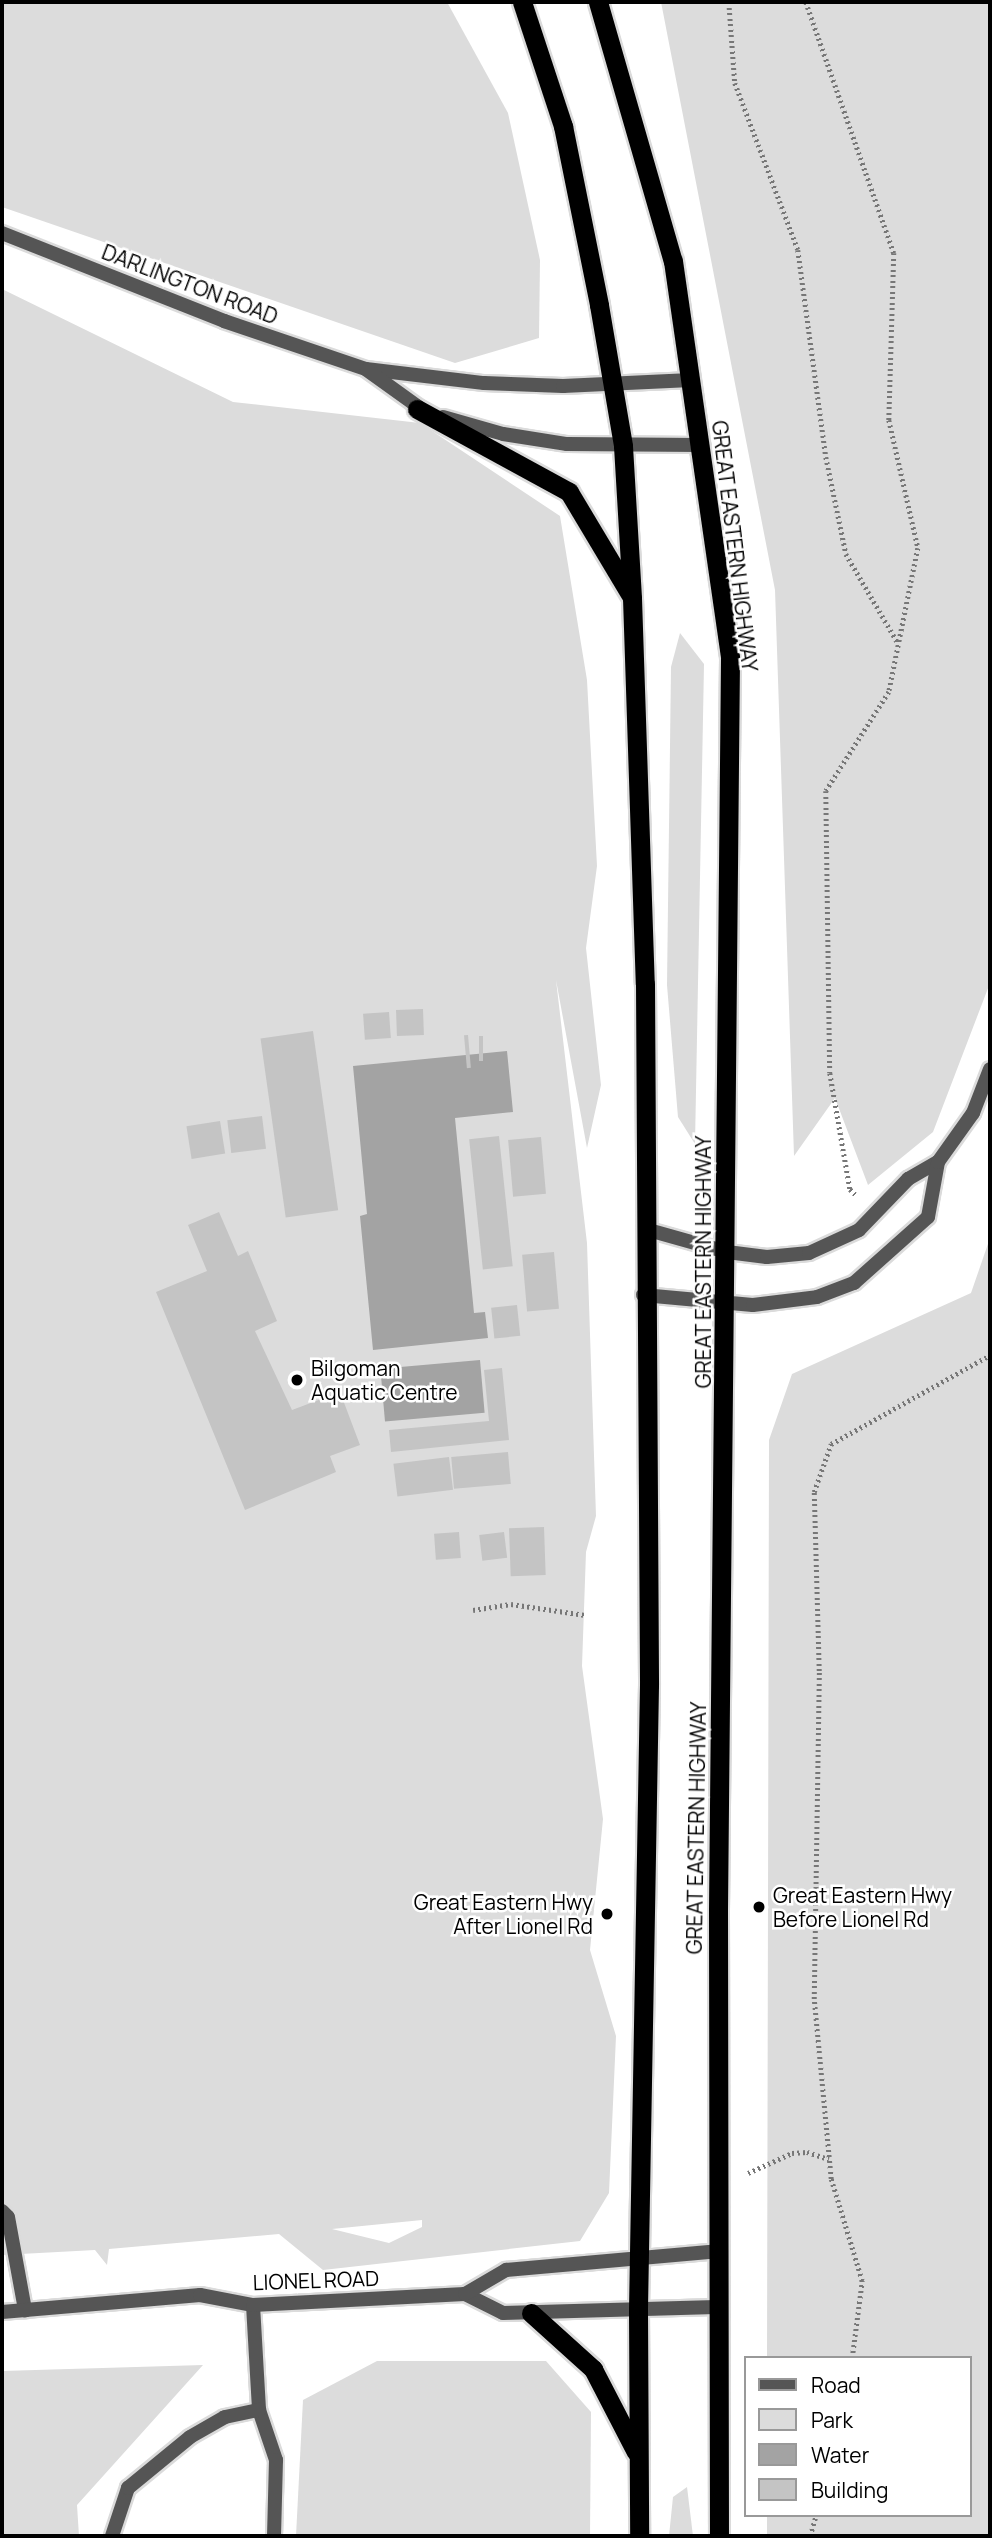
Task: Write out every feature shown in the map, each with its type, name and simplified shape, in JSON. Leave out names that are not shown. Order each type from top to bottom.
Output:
[{"type":"highway","points":[[522,2],[563,126],[613,384],[623,446],[632,598],[645,984],[643,1295],[649,1685],[638,2310],[639,2536]]},
{"type":"highway","name":"GREAT EASTERN HIGHWAY","points":[[598,2],[673,261],[730,659],[727,1306],[716,2178],[719,2536]]},
{"type":"highway","points":[[416,409],[569,492],[632,598]]},
{"type":"highway","points":[[531,2313],[593,2369],[638,2456]]},
{"type":"street","name":"DARLINGTON ROAD","points":[[2,233],[224,321],[366,369],[464,382],[613,384],[691,380]]},
{"type":"street","name":"DARLINGTON ROAD","points":[[366,369],[416,409],[503,434],[567,444],[701,445]]},
{"type":"street","points":[[643,1295],[727,1306],[817,1297],[854,1283],[929,1217],[939,1162],[973,1113],[990,1069]]},
{"type":"street","points":[[645,1229],[727,1252],[767,1257],[809,1253],[859,1230],[908,1179],[939,1162]]},
{"type":"street","points":[[2,2211],[8,2217],[25,2310]]},
{"type":"street","name":"LIONEL ROAD","points":[[2,2312],[200,2295],[253,2305],[466,2294],[506,2270],[718,2251]]},
{"type":"street","points":[[466,2294],[503,2313],[716,2307]]},
{"type":"street","points":[[253,2305],[259,2410],[276,2460],[274,2536]]},
{"type":"street","points":[[112,2536],[128,2488],[190,2437],[225,2417],[259,2410]]},
{"type":"path","points":[[729,2],[735,83],[798,250],[826,457],[846,554],[898,643]]},
{"type":"path","points":[[806,2],[894,253],[889,420],[918,548],[889,692],[826,791],[830,1073],[850,1189],[874,1215]]},
{"type":"path","points":[[852,2356],[862,2281],[828,2159],[814,1999],[820,1671],[814,1492],[831,1444],[990,1355]]},
{"type":"path","points":[[473,1610],[511,1604],[585,1615]]},
{"type":"path","points":[[716,2178],[760,2170],[792,2152],[828,2159]]},
{"type":"path","points":[[810,2536],[815,2517]]},
{"type":"green space","points":[[2,2],[447,2],[508,113],[540,260],[539,338],[455,363],[2,207]]},
{"type":"green space","points":[[661,2],[990,2],[990,983],[933,1132],[868,1185],[835,1098],[794,1156],[775,590]]},
{"type":"green space","name":"Bilgoman Aquatic Centre","points":[[2,289],[233,402],[420,423],[560,516],[587,680],[597,866],[586,948],[601,1085],[587,1148],[556,980],[587,1243],[596,1516],[586,1552],[582,1666],[603,1819],[590,1950],[616,2036],[609,2193],[580,2241],[323,2270],[279,2234],[109,2249],[107,2265],[95,2250],[2,2255]],"holes":[[[422,2220],[422,2227],[389,2243],[332,2229]]]},
{"type":"green space","points":[[680,633],[704,664],[695,1144],[678,1117],[667,985],[671,667]]},
{"type":"green space","points":[[990,1238],[990,2536],[767,2536],[767,2517],[971,2517],[971,2356],[767,2356],[769,1440],[792,1374],[971,1293]]},
{"type":"green space","points":[[377,2361],[546,2361],[591,2412],[590,2536],[296,2536],[303,2400]]},
{"type":"green space","points":[[203,2365],[77,2505],[79,2536],[2,2536],[2,2371]]},
{"type":"green space","points":[[687,2487],[693,2536],[669,2536],[673,2497]]},
{"type":"water","points":[[507,1051],[513,1112],[455,1118],[474,1313],[485,1312],[488,1338],[373,1350],[360,1216],[367,1214],[353,1066]]},
{"type":"water","points":[[480,1360],[485,1413],[385,1422],[380,1369]]},
{"type":"building","points":[[423,1009],[424,1035],[397,1036],[396,1010]]},
{"type":"building","points":[[389,1012],[391,1038],[365,1040],[363,1014]]},
{"type":"building","points":[[313,1031],[338,1210],[286,1218],[261,1038]]},
{"type":"building","points":[[464,1035],[468,1035],[471,1068],[467,1068]]},
{"type":"building","points":[[479,1036],[483,1036],[483,1061],[479,1061]]},
{"type":"building","points":[[262,1116],[266,1149],[231,1153],[227,1120]]},
{"type":"building","points":[[220,1121],[225,1154],[192,1159],[186,1126]]},
{"type":"building","points":[[499,1136],[513,1266],[483,1269],[469,1139]]},
{"type":"building","points":[[541,1137],[546,1194],[513,1197],[508,1140]]},
{"type":"building","points":[[219,1212],[238,1256],[248,1251],[277,1321],[255,1331],[292,1410],[340,1392],[360,1445],[330,1456],[336,1472],[245,1510],[156,1292],[207,1271],[188,1225]]},
{"type":"building","points":[[554,1252],[559,1309],[527,1312],[522,1255]]},
{"type":"building","points":[[517,1305],[520,1336],[494,1339],[491,1308]]},
{"type":"building","points":[[502,1368],[509,1440],[391,1452],[389,1430],[489,1421],[484,1370]]},
{"type":"building","points":[[508,1452],[511,1484],[454,1489],[451,1457]]},
{"type":"building","points":[[449,1457],[453,1490],[397,1497],[393,1464]]},
{"type":"building","points":[[544,1527],[546,1575],[511,1576],[509,1528]]},
{"type":"building","points":[[459,1532],[461,1558],[436,1560],[434,1534]]},
{"type":"building","points":[[504,1532],[507,1558],[482,1561],[479,1535]]},
{"type":"place","name":"Bilgoman Aquatic Centre","points":[[297,1380]]},
{"type":"place","name":"Great Eastern Hwy Before Lionel Rd","points":[[759,1907]]},
{"type":"place","name":"Great Eastern Hwy After Lionel Rd","points":[[607,1914]]}]
